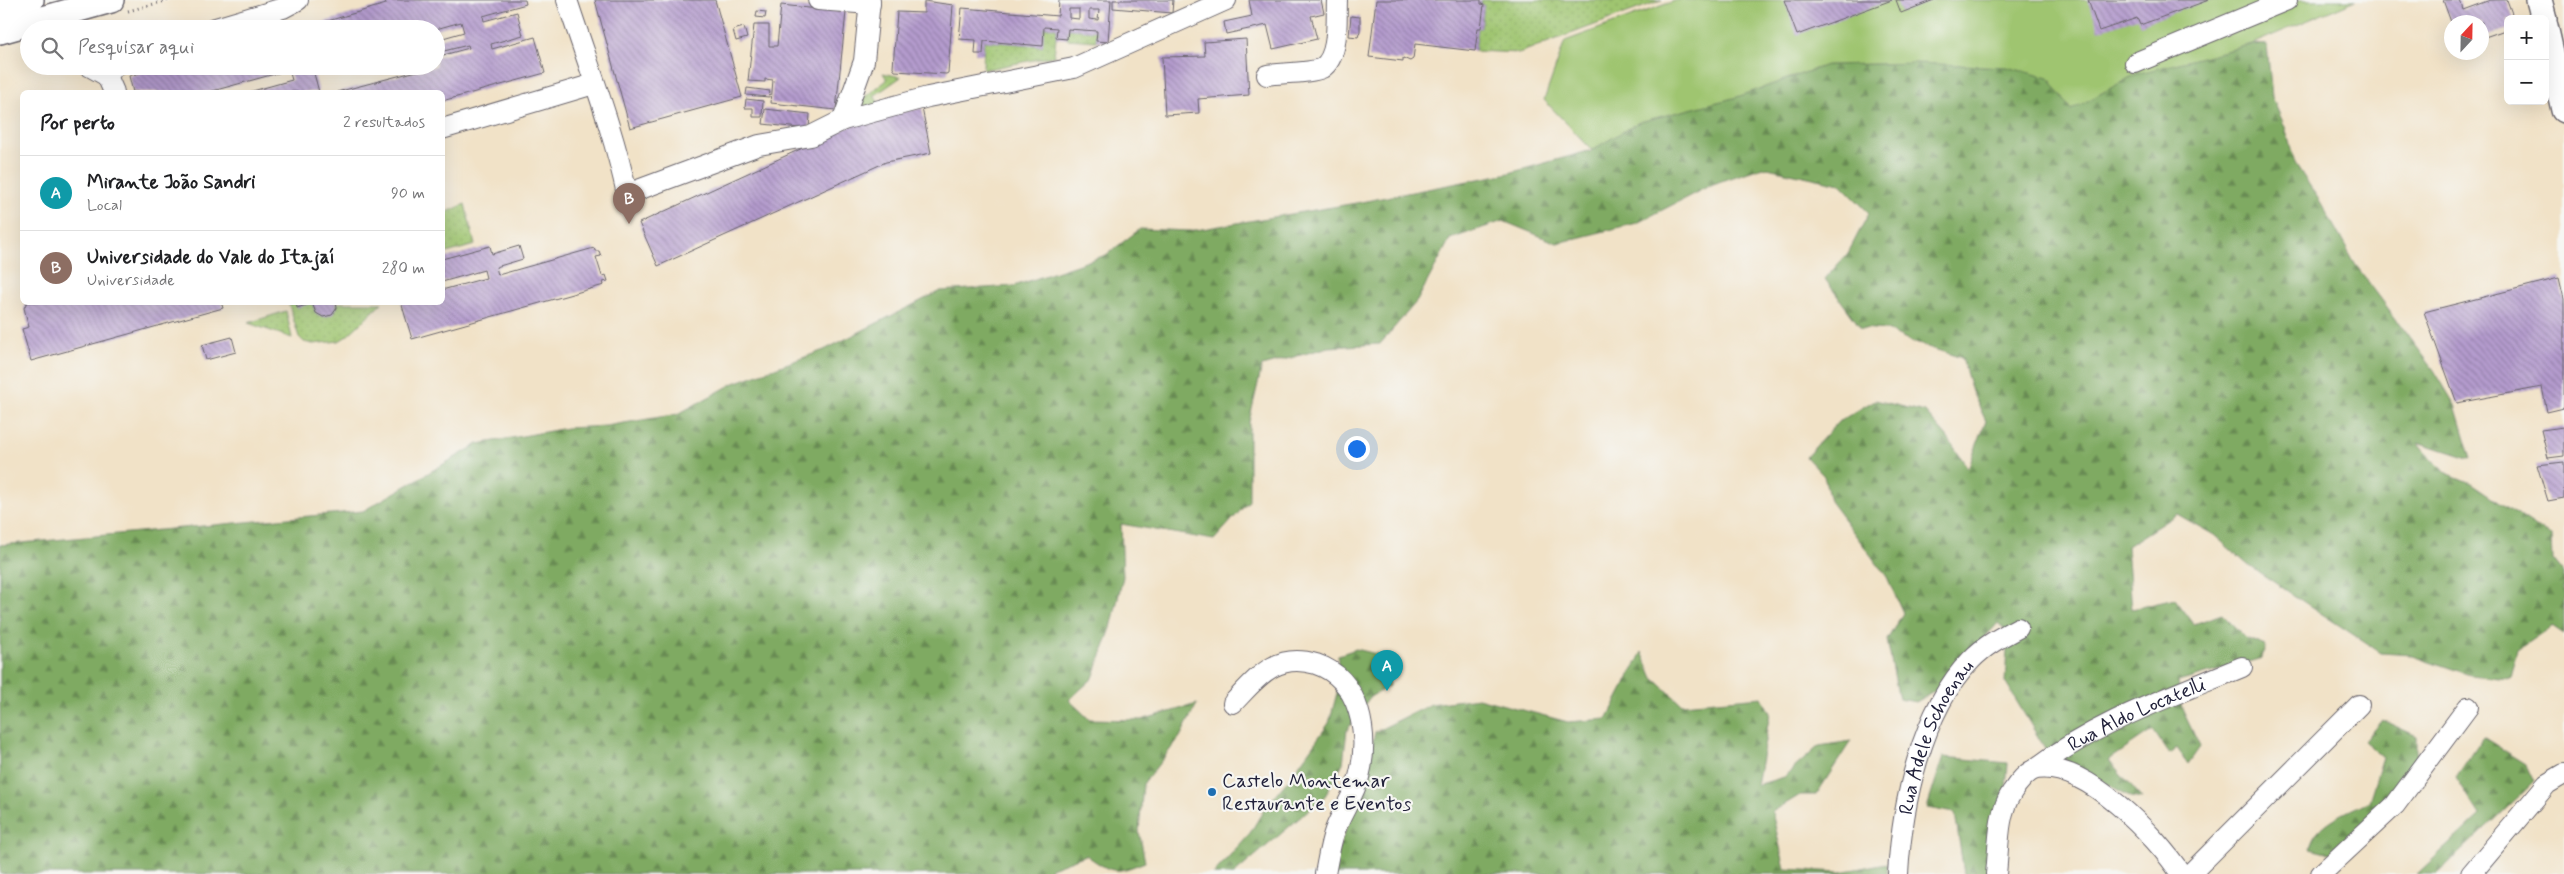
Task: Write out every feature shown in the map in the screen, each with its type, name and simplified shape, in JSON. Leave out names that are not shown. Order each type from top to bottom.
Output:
[{"type":"main road","points":[[0,8],[31,17],[111,0]]},
{"type":"main road","points":[[2539,0],[2543,15]]},
{"type":"main road","points":[[0,31],[20,22]]},
{"type":"main road","points":[[2549,43],[2564,108]]},
{"type":"street","points":[[242,20],[283,8],[298,0]]},
{"type":"street","points":[[567,0],[594,84],[604,105],[619,155],[627,194],[759,145],[810,136],[843,120],[928,97],[1074,68],[1226,0]]},
{"type":"street","points":[[818,0],[870,2],[862,73],[854,85],[851,101],[843,120]]},
{"type":"street","points":[[1267,75],[1321,68],[1330,60],[1334,46],[1337,0]]},
{"type":"street","points":[[2135,64],[2287,0]]},
{"type":"street","points":[[445,128],[594,84]]},
{"type":"street","name":"Rua Adele Schoenau","points":[[1898,874],[1904,817],[1922,749],[1935,713],[1952,683],[1971,660],[1990,643],[2018,628]]},
{"type":"street","points":[[1233,703],[1260,675],[1281,662],[1302,660],[1323,667],[1344,681],[1355,698],[1362,726],[1361,764],[1358,779],[1335,830],[1324,874]]},
{"type":"street","name":"Rua Aldo Locatelli","points":[[1996,874],[2003,813],[2011,793],[2021,780],[2065,746],[2096,728],[2242,667]]},
{"type":"street","points":[[2190,874],[2360,705]]},
{"type":"street","points":[[2321,874],[2395,805],[2468,707]]},
{"type":"street","points":[[2035,769],[2056,769],[2097,789],[2119,806],[2162,849],[2181,874]]},
{"type":"street","points":[[2471,874],[2547,784],[2564,774]]},
{"type":"green space","points":[[1481,0],[1662,0],[1519,53],[1475,51],[1484,5],[1481,4]]},
{"type":"green space","points":[[1677,0],[2356,0],[2252,44],[2136,74],[2071,110],[2049,78],[2007,67],[1917,63],[1826,65],[1737,97],[1639,122],[1592,150],[1544,100],[1565,41]]},
{"type":"green space","points":[[1044,27],[1057,28],[1054,56],[983,70],[984,41],[1042,46]]},
{"type":"green space","points":[[1068,29],[1097,31],[1096,41],[1067,39]]},
{"type":"green space","points":[[2252,44],[2267,45],[2272,97],[2285,127],[2295,163],[2321,203],[2355,264],[2434,370],[2455,405],[2471,459],[2418,442],[2444,472],[2471,483],[2551,537],[2552,560],[2564,575],[2564,634],[2552,626],[2517,650],[2510,679],[2470,675],[2412,655],[2381,653],[2248,565],[2214,535],[2177,514],[2127,546],[2132,609],[2175,599],[2194,624],[2222,614],[2246,638],[2265,646],[2262,658],[2178,682],[2182,709],[2200,747],[2188,764],[2177,748],[2169,754],[2153,730],[2109,760],[2142,799],[2131,797],[2046,750],[2005,682],[2008,632],[1998,623],[1937,690],[1916,702],[1899,699],[1887,640],[1903,613],[1887,577],[1830,501],[1824,476],[1806,457],[1838,422],[1875,400],[1925,412],[1947,437],[1968,468],[1986,421],[1972,392],[1962,358],[1915,343],[1887,330],[1861,328],[1825,279],[1848,253],[1869,213],[1840,184],[1763,167],[1713,184],[1637,223],[1557,243],[1503,221],[1450,239],[1417,301],[1380,344],[1329,347],[1262,366],[1249,422],[1249,501],[1214,540],[1121,524],[1123,577],[1111,628],[1093,678],[1069,700],[1089,719],[1141,720],[1197,704],[1180,737],[1143,784],[1139,831],[1145,862],[1127,869],[1114,870],[1102,866],[1086,855],[1051,868],[1049,874],[0,874],[0,545],[363,511],[478,444],[567,428],[606,426],[678,414],[734,383],[824,350],[940,291],[1014,286],[1106,255],[1140,229],[1190,231],[1356,203],[1509,173],[1592,150],[1639,122],[1737,97],[1826,65],[1917,63],[2007,67],[2049,78],[2071,110],[2136,74]]},
{"type":"green space","points":[[883,73],[901,77],[874,96],[881,106],[860,111],[858,102],[887,80]]},
{"type":"green space","points":[[465,204],[475,245],[445,253],[445,213]]},
{"type":"green space","points":[[289,305],[297,305],[298,307],[313,305],[316,313],[324,317],[335,312],[336,305],[380,305],[347,336],[339,341],[313,344],[304,342],[299,337]]},
{"type":"green space","points":[[286,311],[292,338],[248,323]]},
{"type":"green space","points":[[1356,649],[1385,656],[1389,686],[1370,697],[1347,730],[1343,763],[1325,796],[1234,874],[1213,874],[1250,833],[1265,808],[1289,779],[1329,723],[1337,693],[1338,655]]},
{"type":"green space","points":[[1642,652],[1653,678],[1682,704],[1762,697],[1770,713],[1757,785],[1784,777],[1819,746],[1851,741],[1816,795],[1800,795],[1772,812],[1785,869],[1841,872],[1886,863],[1888,874],[1333,874],[1333,862],[1362,790],[1375,732],[1431,704],[1478,698],[1568,722],[1607,719]]},
{"type":"green space","points":[[2382,720],[2417,736],[2417,763],[2390,806],[2330,853],[2310,848],[2313,839],[2325,825],[2342,814],[2369,801],[2383,757],[2364,741]]},
{"type":"green space","points":[[2483,737],[2526,764],[2534,781],[2437,874],[2417,874],[2480,815],[2456,777]]},
{"type":"green space","points":[[1943,757],[2008,763],[2006,790],[1987,874],[1964,874],[1955,813],[1927,808]]},
{"type":"building","points":[[385,0],[525,0],[526,4],[483,16],[484,21],[517,12],[523,35],[491,44],[492,49],[535,37],[545,73],[445,100],[445,90],[345,90],[402,75],[445,75],[445,55],[469,48],[468,45],[445,51],[445,37],[464,32],[461,22],[445,26],[445,20],[331,20],[386,4]]},
{"type":"building","points":[[595,0],[715,0],[742,97],[630,128]]},
{"type":"building","points":[[1059,0],[1111,0],[1108,42],[1096,41],[1097,31],[1068,29],[1067,39],[1056,38],[1057,28],[1044,27],[1043,46],[984,41],[983,54],[975,54],[976,40],[959,39],[962,8],[1058,16]],"holes":[[[1069,9],[1079,9],[1079,19],[1069,18]],[[1089,10],[1099,10],[1098,20],[1089,19]]]},
{"type":"building","points":[[1113,0],[1173,0],[1172,13],[1113,8]]},
{"type":"building","points":[[1249,0],[1321,0],[1324,13],[1311,16],[1317,39],[1273,49],[1267,25],[1226,34],[1224,22],[1252,16]]},
{"type":"building","points":[[1376,0],[1481,0],[1481,4],[1484,5],[1475,51],[1415,44],[1413,59],[1410,61],[1403,58],[1403,61],[1369,57]]},
{"type":"building","points":[[1784,0],[1892,0],[1797,35]]},
{"type":"building","points":[[1896,0],[1934,0],[1901,13]]},
{"type":"building","points":[[2088,0],[2209,0],[2140,25],[2137,18],[2099,31]]},
{"type":"building","points":[[2443,0],[2460,0],[2463,10],[2490,0],[2507,0],[2513,15],[2504,15],[2504,30],[2489,36],[2489,15],[2448,15]]},
{"type":"building","points":[[924,1],[953,5],[948,73],[946,74],[895,71],[893,68],[897,12],[924,13]]},
{"type":"building","points":[[781,5],[846,12],[836,110],[771,103],[773,80],[765,79],[765,82],[748,81],[754,25],[769,25],[769,46],[777,46]]},
{"type":"building","points":[[757,11],[766,12],[765,18],[756,17]]},
{"type":"building","points":[[1351,16],[1360,17],[1358,37],[1349,36]]},
{"type":"building","points":[[744,27],[747,38],[736,41],[733,30]]},
{"type":"building","points":[[1246,39],[1249,95],[1198,99],[1199,113],[1165,115],[1162,57],[1205,56],[1204,42]]},
{"type":"building","points":[[271,75],[216,90],[132,90],[129,76]]},
{"type":"building","points":[[290,75],[314,75],[318,90],[256,90],[292,80]]},
{"type":"building","points":[[747,88],[770,91],[769,97],[746,95]]},
{"type":"building","points":[[746,99],[763,101],[762,117],[753,117],[753,108],[745,108]]},
{"type":"building","points":[[922,108],[931,153],[886,162],[658,266],[639,223],[866,119]]},
{"type":"building","points":[[765,109],[810,114],[809,129],[763,124]]},
{"type":"building","points":[[490,246],[492,254],[519,246],[523,259],[496,267],[498,275],[594,248],[595,251],[599,251],[601,256],[596,257],[602,276],[606,275],[608,281],[603,282],[604,285],[412,339],[402,305],[445,305],[445,289],[486,278],[484,270],[445,281],[445,258]]},
{"type":"building","points":[[2559,278],[2564,299],[2564,408],[2547,412],[2542,387],[2457,403],[2424,312]]},
{"type":"building","points":[[26,305],[222,305],[223,308],[31,361],[22,329],[29,327],[24,308]]},
{"type":"building","points":[[313,305],[336,305],[337,308],[332,315],[323,317],[316,313]]},
{"type":"building","points":[[232,337],[236,352],[206,360],[202,345]]},
{"type":"building","points":[[2564,427],[2564,456],[2548,458],[2541,430]]},
{"type":"building","points":[[2564,462],[2564,498],[2548,501],[2537,465]]},
{"type":"place","name":"Universidade do Vale do Itajaí","points":[[629,224]]},
{"type":"place","name":"Mirante João Sandri","points":[[1387,691]]},
{"type":"place","name":"Castelo Montemar Restaurante e Eventos","points":[[1212,792]]}]
